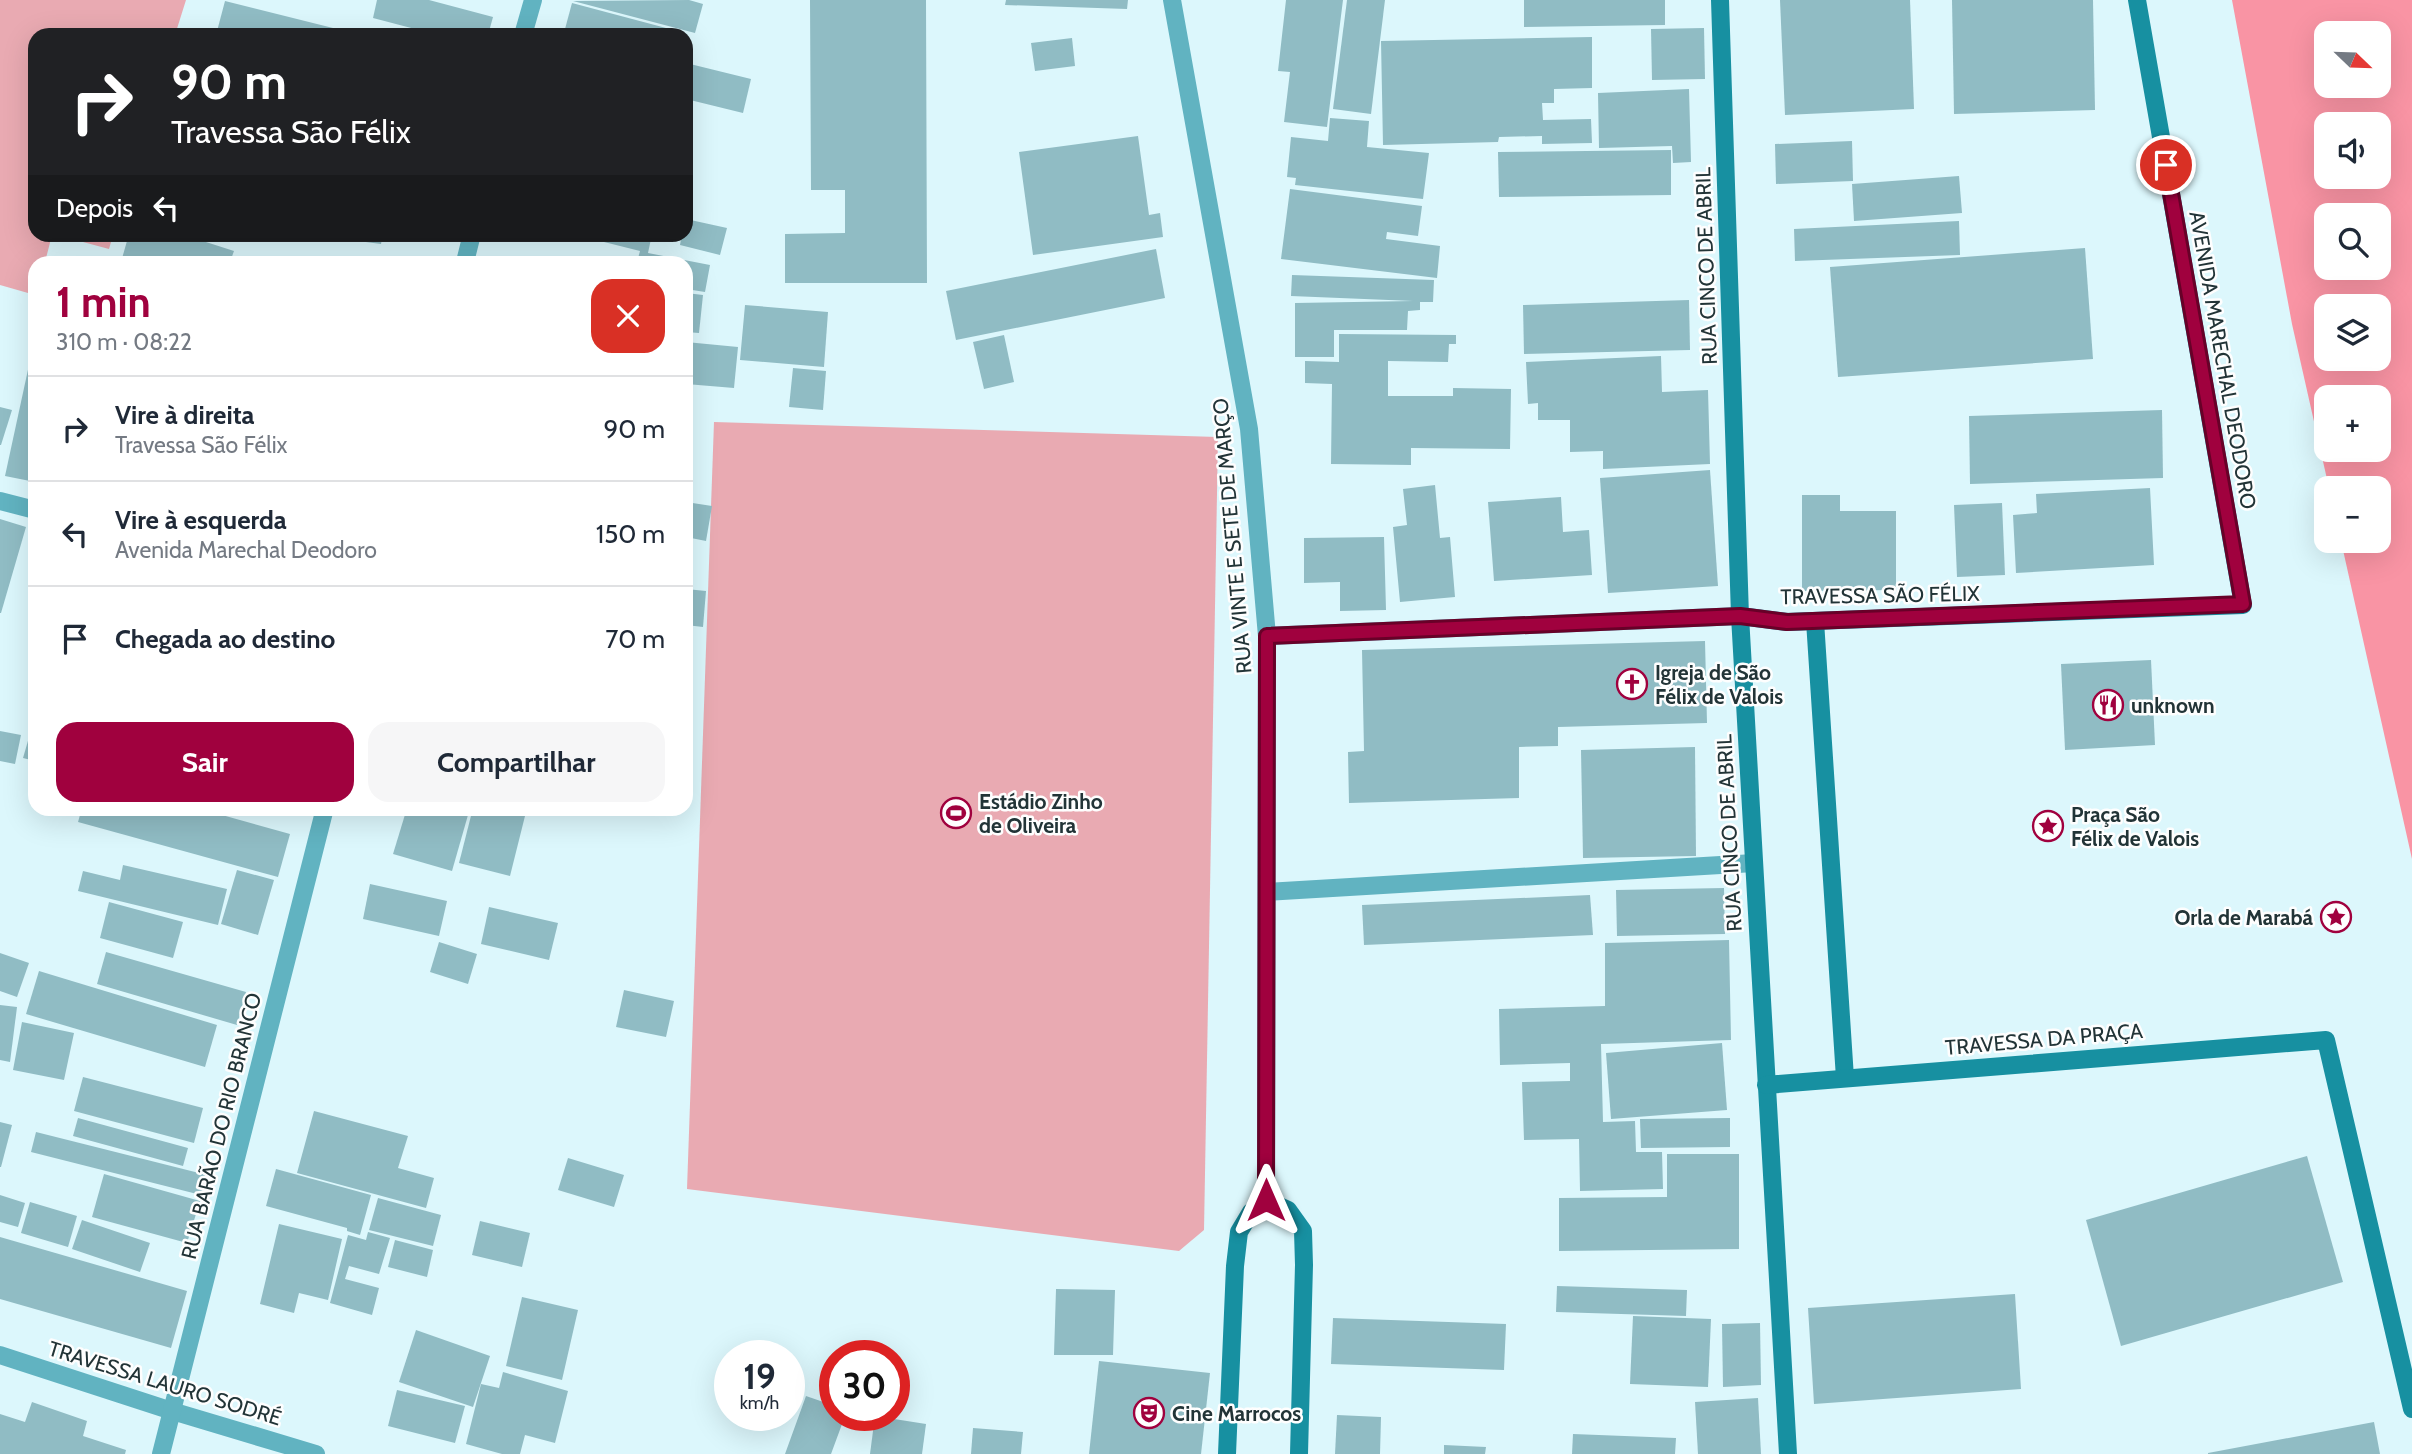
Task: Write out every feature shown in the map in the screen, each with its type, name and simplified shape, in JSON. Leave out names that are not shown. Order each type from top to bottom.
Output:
[{"type":"street","points":[[525,28],[533,0]]},
{"type":"street","name":"RUA VINTE E SETE DE MARÇO","points":[[1172,0],[1249,429],[1267,636],[1266,1200]]},
{"type":"street","name":"RUA CINCO DE ABRIL","points":[[1720,0],[1740,616],[1788,1454]]},
{"type":"street","name":"AVENIDA MARECHAL DEODORO","points":[[2137,0],[2243,604]]},
{"type":"street","points":[[0,501],[28,508]]},
{"type":"street","name":"TRAVESSA SÃO FÉLIX","points":[[1267,636],[1740,616],[1787,622],[2243,604]]},
{"type":"street","points":[[1815,621],[1845,1078]]},
{"type":"street","name":"RUA BARÃO DO RIO BRANCO","points":[[161,1454],[323,816]]},
{"type":"street","points":[[1267,892],[1754,863]]},
{"type":"street","name":"TRAVESSA DA PRAÇA","points":[[1766,1085],[2326,1040],[2412,1409]]},
{"type":"street","points":[[1227,1454],[1235,1266],[1239,1232],[1251,1212],[1266,1200],[1288,1210],[1303,1230],[1299,1454]]},
{"type":"street","name":"TRAVESSA LAURO SODRÉ","points":[[0,1355],[316,1454]]},
{"type":"shaded area","points":[[0,0],[186,0],[177,28],[28,28],[28,242],[50,242],[47,256],[28,256],[28,293],[0,285]]},
{"type":"shaded area","points":[[2232,0],[2412,0],[2412,859],[2344,553],[2391,553],[2391,476],[2326,476],[2323,462],[2391,462],[2391,385],[2314,385],[2314,422],[2292,324]]},
{"type":"shaded area","points":[[83,242],[111,242],[109,249]]},
{"type":"shaded area","name":"Estádio Zinho de Oliveira","points":[[714,422],[1218,437],[1204,1230],[1179,1251],[687,1189]]},
{"type":"building","points":[[377,0],[429,0],[493,17],[490,28],[411,28],[373,18]]},
{"type":"building","points":[[689,0],[703,4],[695,33],[693,28],[676,28],[573,1]]},
{"type":"building","points":[[810,0],[926,0],[927,283],[785,283],[785,234],[845,233],[845,190],[811,190]]},
{"type":"building","points":[[1006,0],[1128,0],[1127,9],[1005,5]]},
{"type":"building","points":[[1286,0],[1343,0],[1327,127],[1284,122],[1290,72],[1278,71]]},
{"type":"building","points":[[1347,0],[1385,0],[1371,114],[1333,109]]},
{"type":"building","points":[[1524,0],[1665,0],[1665,25],[1524,27]]},
{"type":"building","points":[[1780,0],[1910,0],[1914,109],[1785,115]]},
{"type":"building","points":[[1952,0],[2093,0],[2095,110],[1954,114]]},
{"type":"building","points":[[225,1],[333,28],[218,28]]},
{"type":"building","points":[[572,3],[666,28],[565,28]]},
{"type":"building","points":[[1704,28],[1705,79],[1652,80],[1651,29]]},
{"type":"building","points":[[1592,37],[1592,88],[1554,89],[1554,103],[1542,103],[1543,120],[1591,119],[1592,143],[1542,144],[1542,136],[1499,137],[1498,142],[1383,145],[1381,41]]},
{"type":"building","points":[[1072,38],[1075,66],[1035,71],[1031,43]]},
{"type":"building","points":[[693,65],[751,79],[743,113],[693,101]]},
{"type":"building","points":[[1689,89],[1691,162],[1673,163],[1672,146],[1599,148],[1598,93]]},
{"type":"building","points":[[1330,118],[1369,121],[1367,147],[1429,153],[1423,199],[1295,185],[1296,178],[1287,177],[1291,137],[1328,141]]},
{"type":"building","points":[[1138,136],[1149,215],[1160,213],[1163,237],[1033,255],[1019,152]]},
{"type":"building","points":[[1852,141],[1853,181],[1776,184],[1775,144]]},
{"type":"building","points":[[1671,150],[1671,195],[1499,197],[1498,152]]},
{"type":"building","points":[[1959,176],[1962,213],[1854,221],[1852,184]]},
{"type":"building","points":[[1290,189],[1422,206],[1418,236],[1387,232],[1386,239],[1440,246],[1437,278],[1281,259]]},
{"type":"building","points":[[693,221],[727,228],[720,255],[680,245],[681,242],[693,242]]},
{"type":"building","points":[[1959,221],[1960,255],[1795,261],[1794,229]]},
{"type":"building","points":[[127,242],[206,242],[234,251],[232,256],[123,256]]},
{"type":"building","points":[[604,242],[650,242],[648,253],[664,256],[639,256],[640,251]]},
{"type":"building","points":[[2085,248],[2093,359],[1838,377],[1830,267]]},
{"type":"building","points":[[1156,249],[1165,298],[956,340],[946,291]]},
{"type":"building","points":[[693,262],[710,265],[705,292],[693,290]]},
{"type":"building","points":[[1292,275],[1434,280],[1433,302],[1420,302],[1420,310],[1408,311],[1407,330],[1334,330],[1334,357],[1295,357],[1295,303],[1413,301],[1291,296]]},
{"type":"building","points":[[693,294],[703,295],[699,333],[693,333]]},
{"type":"building","points":[[1689,300],[1690,350],[1524,354],[1523,305]]},
{"type":"building","points":[[745,305],[828,312],[824,367],[740,360]]},
{"type":"building","points":[[1339,334],[1456,335],[1456,344],[1449,344],[1448,362],[1388,361],[1388,396],[1453,396],[1453,388],[1511,389],[1510,449],[1411,448],[1411,465],[1331,464],[1332,384],[1305,383],[1305,361],[1339,362]]},
{"type":"building","points":[[1004,335],[1014,382],[984,389],[973,342]]},
{"type":"building","points":[[693,343],[738,347],[734,388],[693,385]]},
{"type":"building","points":[[1661,356],[1662,392],[1708,390],[1710,464],[1603,469],[1603,451],[1570,452],[1570,420],[1538,420],[1538,403],[1528,404],[1526,362]]},
{"type":"building","points":[[793,368],[826,371],[823,410],[789,407]]},
{"type":"building","points":[[28,370],[28,481],[5,476]]},
{"type":"building","points":[[0,407],[12,410],[1,445],[0,445]]},
{"type":"building","points":[[2162,410],[2163,478],[1970,484],[1969,416]]},
{"type":"building","points":[[1710,470],[1718,586],[1608,593],[1600,478]]},
{"type":"building","points":[[1435,485],[1440,538],[1450,537],[1455,597],[1400,602],[1393,527],[1407,525],[1403,489]]},
{"type":"building","points":[[2150,488],[2154,565],[2016,573],[2013,515],[2037,513],[2036,494]]},
{"type":"building","points":[[1802,495],[1840,495],[1840,511],[1896,511],[1896,590],[1802,591]]},
{"type":"building","points":[[1561,497],[1563,532],[1589,530],[1592,575],[1494,581],[1488,502]]},
{"type":"building","points":[[693,503],[712,506],[706,541],[693,538]]},
{"type":"building","points":[[2002,503],[2005,575],[1957,577],[1954,505]]},
{"type":"building","points":[[0,519],[26,527],[1,613],[0,613]]},
{"type":"building","points":[[1384,537],[1386,610],[1340,611],[1340,582],[1304,583],[1304,538]]},
{"type":"building","points":[[693,590],[706,591],[703,627],[693,626]]},
{"type":"building","points":[[1705,641],[1707,723],[1558,727],[1558,746],[1519,747],[1519,798],[1349,803],[1348,752],[1364,751],[1362,650]]},
{"type":"building","name":"unknown","points":[[2151,660],[2155,745],[2065,750],[2061,664]]},
{"type":"building","points":[[0,731],[21,735],[15,764],[0,761]]},
{"type":"building","points":[[28,741],[28,759],[23,758]]},
{"type":"building","points":[[1695,747],[1696,856],[1583,858],[1581,750]]},
{"type":"building","points":[[80,816],[226,816],[290,834],[278,877],[78,822]]},
{"type":"building","points":[[405,816],[468,816],[452,871],[393,854]]},
{"type":"building","points":[[471,816],[525,816],[510,876],[459,863]]},
{"type":"building","points":[[123,865],[227,889],[218,925],[78,891],[83,871],[120,880]]},
{"type":"building","points":[[237,870],[274,880],[258,935],[221,924]]},
{"type":"building","points":[[370,884],[447,901],[439,936],[363,919]]},
{"type":"building","points":[[1724,888],[1725,934],[1617,936],[1616,890]]},
{"type":"building","points":[[1590,895],[1593,935],[1364,945],[1362,905]]},
{"type":"building","points":[[109,902],[183,922],[173,958],[100,938]]},
{"type":"building","points":[[489,907],[558,923],[549,960],[481,944]]},
{"type":"building","points":[[1729,940],[1731,1040],[1601,1044],[1603,1122],[1635,1121],[1636,1152],[1662,1152],[1663,1189],[1580,1191],[1579,1139],[1524,1140],[1522,1082],[1570,1081],[1570,1063],[1500,1065],[1499,1009],[1605,1006],[1605,943]]},
{"type":"building","points":[[439,942],[477,954],[468,984],[430,972]]},
{"type":"building","points":[[106,952],[246,992],[237,1025],[97,984]]},
{"type":"building","points":[[0,953],[29,963],[17,997],[0,991]]},
{"type":"building","points":[[39,971],[217,1025],[205,1067],[26,1014]]},
{"type":"building","points":[[624,990],[674,1001],[666,1037],[616,1027]]},
{"type":"building","points":[[0,1005],[17,1007],[10,1062],[0,1060]]},
{"type":"building","points":[[22,1022],[74,1033],[64,1080],[13,1070]]},
{"type":"building","points":[[1722,1043],[1727,1110],[1611,1119],[1606,1053]]},
{"type":"building","points":[[83,1077],[203,1108],[194,1143],[74,1111]]},
{"type":"building","points":[[314,1111],[408,1136],[398,1168],[434,1178],[426,1208],[297,1173]]},
{"type":"building","points":[[78,1118],[188,1148],[183,1166],[73,1136]]},
{"type":"building","points":[[1730,1118],[1730,1147],[1641,1148],[1640,1119]]},
{"type":"building","points":[[0,1122],[12,1125],[1,1167],[0,1167]]},
{"type":"building","points":[[36,1132],[207,1175],[201,1195],[31,1152]]},
{"type":"building","points":[[1667,1154],[1739,1154],[1739,1249],[1559,1251],[1559,1198],[1667,1197]]},
{"type":"building","points":[[2307,1156],[2343,1282],[2121,1346],[2086,1220]]},
{"type":"building","points":[[568,1158],[624,1175],[614,1207],[558,1190]]},
{"type":"building","points":[[276,1169],[371,1195],[360,1235],[347,1231],[347,1228],[266,1206]]},
{"type":"building","points":[[104,1174],[200,1201],[187,1243],[92,1217]]},
{"type":"building","points":[[0,1195],[25,1203],[18,1227],[0,1222]]},
{"type":"building","points":[[378,1198],[441,1215],[433,1246],[369,1230]]},
{"type":"building","points":[[30,1202],[77,1216],[68,1247],[21,1233]]},
{"type":"building","points":[[82,1220],[150,1243],[140,1272],[72,1249]]},
{"type":"building","points":[[480,1221],[530,1233],[522,1267],[472,1255]]},
{"type":"building","points":[[279,1224],[342,1239],[328,1300],[299,1293],[294,1313],[260,1304]]},
{"type":"building","points":[[368,1232],[390,1238],[379,1274],[349,1266],[345,1279],[379,1288],[372,1315],[330,1303],[348,1235],[366,1240]]},
{"type":"building","points":[[0,1237],[187,1291],[171,1348],[0,1299]]},
{"type":"building","points":[[395,1240],[433,1250],[427,1277],[388,1267]]},
{"type":"building","points":[[1557,1286],[1687,1290],[1686,1316],[1556,1312]]},
{"type":"building","points":[[1056,1289],[1115,1290],[1113,1355],[1054,1355]]},
{"type":"building","points":[[2015,1294],[2021,1389],[1814,1404],[1808,1308]]},
{"type":"building","points":[[522,1297],[578,1310],[562,1380],[506,1366]]},
{"type":"building","points":[[1633,1316],[1711,1319],[1708,1387],[1630,1384]]},
{"type":"building","points":[[1333,1318],[1506,1324],[1504,1370],[1331,1364]]},
{"type":"building","points":[[1760,1323],[1761,1385],[1723,1387],[1722,1324]]},
{"type":"building","points":[[416,1330],[490,1356],[473,1407],[399,1382]]},
{"type":"building","name":"Cine Marrocos","points":[[1099,1361],[1210,1373],[1201,1454],[1089,1454]]},
{"type":"building","points":[[503,1372],[568,1391],[555,1443],[525,1435],[520,1454],[502,1454],[466,1444],[481,1384],[499,1388]]},
{"type":"building","points":[[397,1390],[465,1406],[455,1443],[388,1426]]},
{"type":"building","points":[[806,1396],[819,1400],[819,1431],[839,1431],[831,1454],[785,1454],[793,1431],[805,1431]]},
{"type":"building","points":[[1758,1398],[1761,1454],[1698,1454],[1695,1402]]},
{"type":"building","points":[[32,1402],[87,1421],[83,1436],[126,1450],[125,1454],[0,1454],[0,1414],[25,1422]]},
{"type":"building","points":[[1337,1415],[1381,1417],[1380,1454],[1335,1454]]},
{"type":"building","points":[[910,1421],[926,1424],[922,1454],[870,1454],[873,1431],[910,1431]]},
{"type":"building","points":[[2374,1422],[2380,1454],[2208,1454],[2208,1453]]},
{"type":"building","points":[[973,1428],[1023,1432],[1021,1454],[971,1454]]},
{"type":"building","points":[[1573,1434],[1676,1438],[1675,1454],[1572,1454]]},
{"type":"building","points":[[1444,1445],[1486,1447],[1485,1454],[1444,1454]]},
{"type":"place","name":"Igreja de São Félix de Valois","points":[[1632,684]]},
{"type":"place","name":"unknown","points":[[2108,705]]},
{"type":"place","name":"Estádio Zinho de Oliveira","points":[[956,813]]},
{"type":"place","name":"Praça São Félix de Valois","points":[[2048,826]]},
{"type":"place","name":"Orla de Marabá","points":[[2336,917]]},
{"type":"place","name":"Cine Marrocos","points":[[1149,1413]]},
{"type":"route","points":[[1266,1200],[1267,636],[1740,616],[1787,622],[2243,604],[2166,165]]}]
